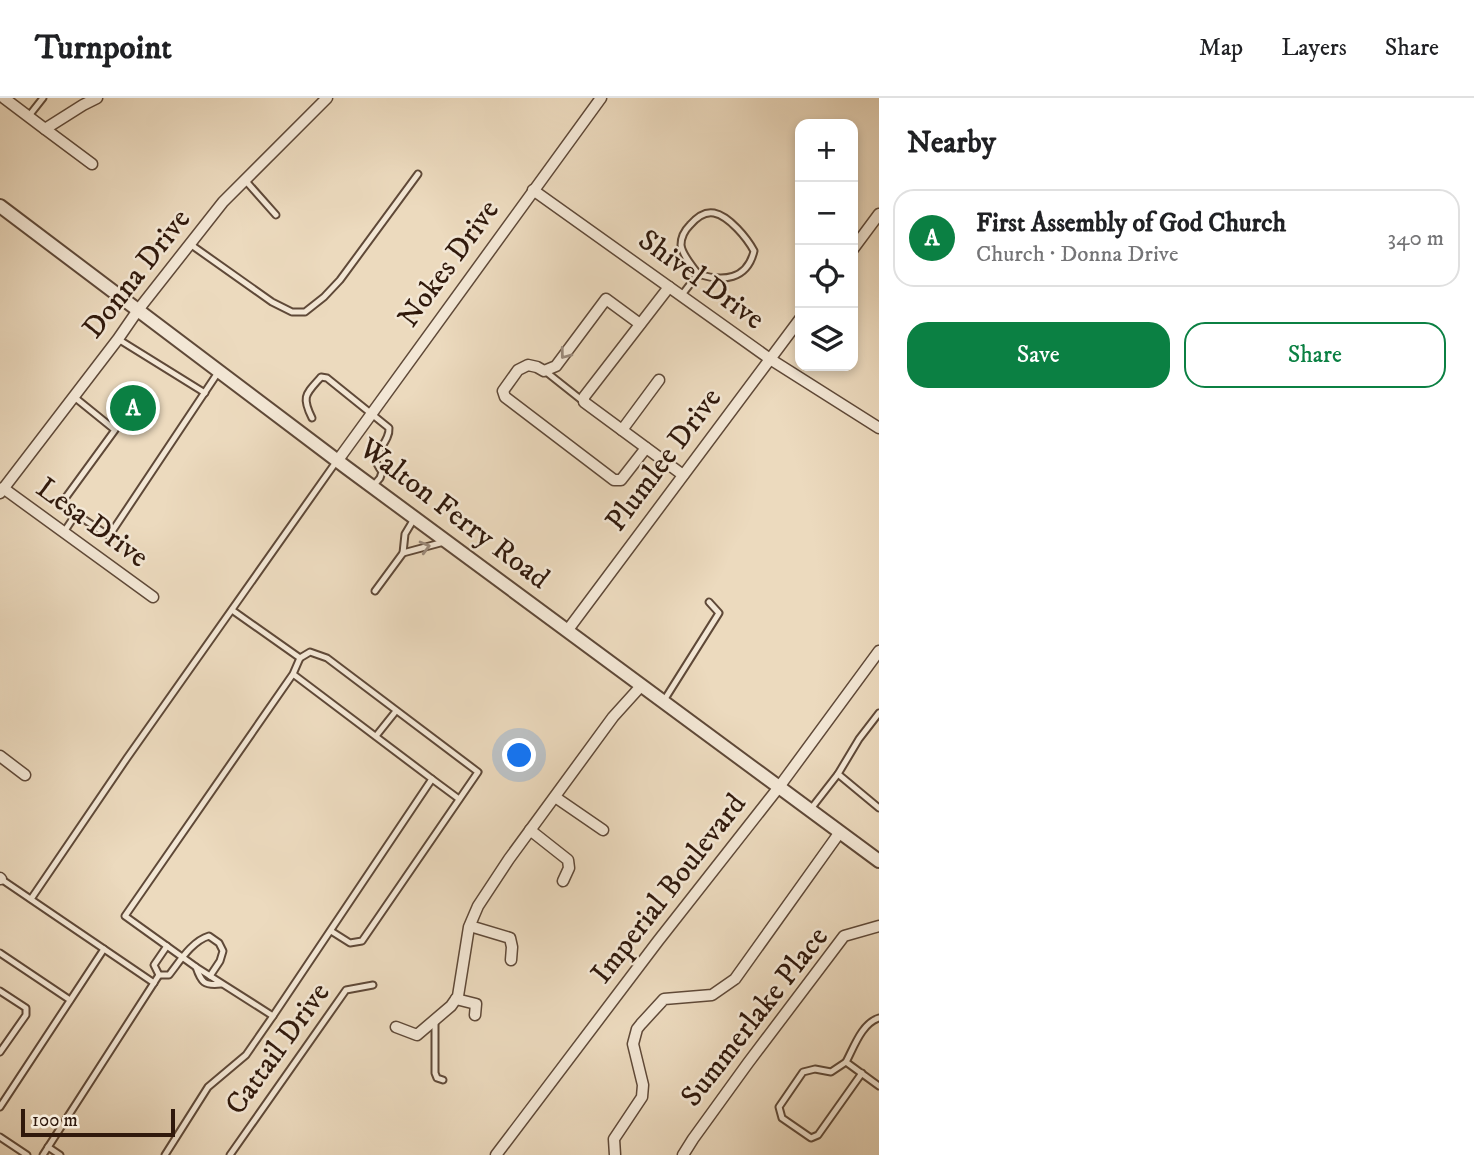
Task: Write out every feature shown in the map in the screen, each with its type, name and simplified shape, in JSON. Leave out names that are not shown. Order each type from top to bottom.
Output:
[{"type":"street","points":[[45,129],[97,98]]},
{"type":"street","name":"Donna Drive","points":[[2,491],[223,202],[327,98]]},
{"type":"street","name":"Nokes Drive","points":[[338,460],[601,98]]},
{"type":"street","points":[[0,110],[6,99],[92,164]]},
{"type":"street","name":"Shivel Drive","points":[[533,190],[770,359],[879,428]]},
{"type":"street","name":"Walton Ferry Road","points":[[0,206],[373,487],[879,861]]},
{"type":"street","points":[[856,245],[879,214]]},
{"type":"street","points":[[669,287],[584,397],[584,402],[683,475]]},
{"type":"street","points":[[640,324],[606,299],[555,366],[544,371],[528,365],[518,370],[503,391],[505,397],[614,480],[621,480],[646,448]]},
{"type":"street","name":"Plumlee Drive","points":[[567,631],[795,326]]},
{"type":"street","points":[[622,430],[659,380]]},
{"type":"street","name":"Lesa Drive","points":[[2,491],[153,597]]},
{"type":"street","name":"Imperial Boulevard","points":[[496,1155],[658,941],[779,788],[879,650]]},
{"type":"street","points":[[396,1027],[417,1035],[451,1006],[458,996],[470,926],[478,906],[613,717],[641,685]]},
{"type":"street","points":[[0,756],[25,775]]},
{"type":"street","points":[[555,797],[603,830]]},
{"type":"street","points":[[530,830],[568,860],[569,868],[563,881]]},
{"type":"street","points":[[615,1155],[614,1139],[642,1097],[643,1085],[632,1044],[641,1024],[664,999],[712,995],[735,979],[840,832]]},
{"type":"street","points":[[470,926],[510,938],[511,960]]},
{"type":"street","name":"Summerlake Place","points":[[683,1155],[692,1139],[844,936],[879,926]]},
{"type":"street","points":[[456,999],[476,1003],[475,1015]]},
{"type":"lane","points":[[29,117],[43,98]]},
{"type":"lane","points":[[190,244],[272,302],[292,312],[305,312],[324,297],[340,279],[418,174]]},
{"type":"lane","points":[[245,180],[276,215]]},
{"type":"lane","points":[[713,213],[726,219],[748,240],[754,251],[747,268],[736,276],[723,279],[698,274],[681,248],[681,239],[694,220],[713,213]]},
{"type":"lane","points":[[681,296],[698,274]]},
{"type":"lane","points":[[118,339],[205,393]]},
{"type":"lane","points":[[73,396],[115,430],[61,505],[109,536],[219,371]]},
{"type":"lane","points":[[544,371],[584,402]]},
{"type":"lane","points":[[312,418],[305,397],[321,377],[327,378],[389,428],[389,437],[377,456],[376,463],[382,472],[373,487]]},
{"type":"lane","points":[[31,898],[338,460]]},
{"type":"lane","points":[[64,533],[76,514]]},
{"type":"lane","points":[[374,591],[403,553],[405,534],[415,518]]},
{"type":"lane","points":[[403,553],[446,541]]},
{"type":"lane","points":[[663,702],[719,613],[709,602]]},
{"type":"lane","points":[[232,610],[300,658]]},
{"type":"lane","points":[[273,1016],[196,967],[125,916],[293,674],[300,658],[310,652],[327,658],[478,772],[362,941],[350,943],[331,932]]},
{"type":"lane","points":[[293,674],[459,799]]},
{"type":"lane","points":[[376,736],[396,710]]},
{"type":"lane","points":[[810,810],[879,713]]},
{"type":"lane","points":[[838,774],[879,808]]},
{"type":"lane","points":[[165,1155],[208,1087],[246,1055],[432,779]]},
{"type":"lane","points":[[0,879],[154,983]]},
{"type":"lane","points":[[159,975],[169,975],[202,938],[209,936],[219,943],[223,951],[210,976]]},
{"type":"lane","points":[[159,975],[154,965],[167,946]]},
{"type":"lane","points":[[0,1107],[104,949]]},
{"type":"lane","points":[[0,953],[70,1000]]},
{"type":"lane","points":[[196,967],[200,979],[210,985],[222,984]]},
{"type":"lane","points":[[43,1155],[159,975]]},
{"type":"lane","name":"Cattail Drive","points":[[230,1155],[346,990],[373,985]]},
{"type":"lane","points":[[0,1052],[26,1015],[26,1008],[1,992]]},
{"type":"lane","points":[[862,1073],[818,1135],[811,1138],[782,1118],[779,1108],[803,1072],[815,1069],[831,1072],[846,1062],[865,1028],[872,1020],[879,1018]]},
{"type":"lane","points":[[435,1021],[435,1073],[437,1078],[443,1080]]},
{"type":"lane","points":[[846,1062],[879,1086]]},
{"type":"lane","points":[[0,1137],[27,1155]]},
{"type":"lane","points":[[48,1147],[60,1155]]},
{"type":"place","name":"First Assembly of God Church","points":[[133,408]]}]
